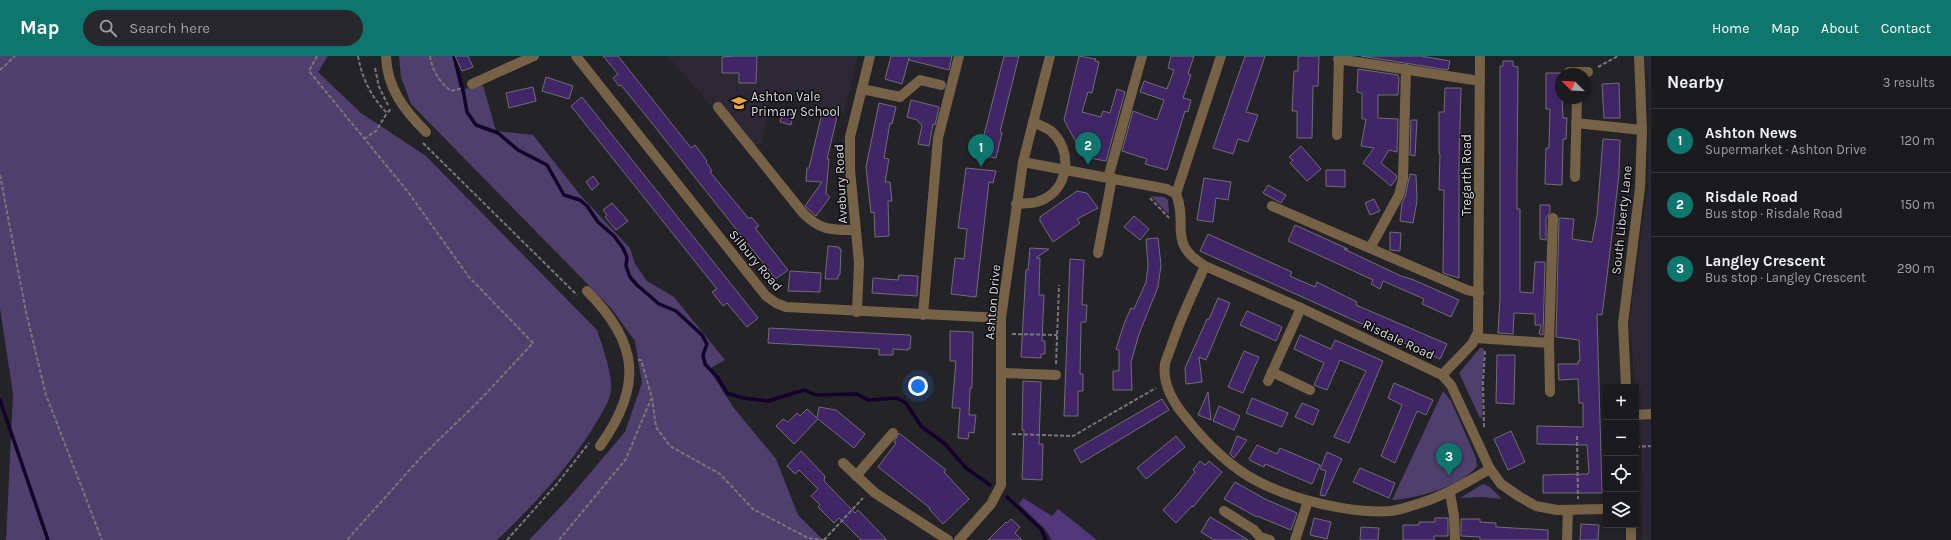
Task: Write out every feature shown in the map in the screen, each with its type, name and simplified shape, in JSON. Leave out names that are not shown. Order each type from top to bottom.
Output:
[{"type":"street","points":[[386,56],[390,81],[397,97],[424,136]]},
{"type":"street","points":[[472,84],[534,56]]},
{"type":"street","name":"Silbury Road","points":[[576,56],[766,296],[776,303],[786,307],[858,312],[1001,318]]},
{"type":"street","name":"Avebury Road","points":[[858,312],[859,262],[850,170],[850,137],[870,56]]},
{"type":"street","points":[[923,315],[938,138],[959,56]]},
{"type":"street","name":"Ashton Drive","points":[[959,540],[992,504],[1001,485],[1001,318],[1023,162],[1050,56]]},
{"type":"street","points":[[1098,253],[1110,178],[1142,56]]},
{"type":"street","points":[[1023,162],[1167,189],[1176,194],[1221,56]]},
{"type":"street","name":"Tregarth Road","points":[[1480,56],[1479,319],[1481,339]]},
{"type":"street","name":"South Liberty Lane","points":[[1626,384],[1623,323],[1640,188],[1642,130],[1639,56]]},
{"type":"street","points":[[1337,135],[1338,57],[1480,81]]},
{"type":"street","points":[[1370,248],[1399,195],[1403,179],[1406,69]]},
{"type":"street","points":[[862,90],[900,97],[920,80],[942,85]]},
{"type":"street","points":[[1575,177],[1577,104]]},
{"type":"street","points":[[718,107],[812,223],[830,230],[856,230]]},
{"type":"street","points":[[1016,204],[1035,203],[1048,198],[1060,185],[1066,169],[1066,158],[1062,144],[1052,132],[1033,122]]},
{"type":"street","points":[[1576,123],[1642,130]]},
{"type":"street","name":"Risdale Road","points":[[1176,194],[1181,205],[1180,236],[1185,249],[1191,258],[1205,266],[1300,308],[1442,375],[1451,385],[1490,469],[1501,484],[1520,498],[1536,506],[1557,510],[1603,509]]},
{"type":"street","points":[[1272,206],[1467,290],[1479,293]]},
{"type":"street","points":[[1550,392],[1549,343],[1553,218]]},
{"type":"street","points":[[1205,266],[1176,332],[1165,365],[1167,382],[1178,408],[1200,436],[1229,461],[1259,482],[1308,501],[1346,509],[1374,512],[1393,511],[1433,500],[1490,469]]},
{"type":"street","points":[[583,294],[615,323],[629,362],[629,384],[623,406],[616,422],[600,446]]},
{"type":"street","points":[[1300,308],[1270,376],[1310,390]]},
{"type":"street","points":[[1442,375],[1481,339],[1549,343]]},
{"type":"street","points":[[1001,373],[1056,375]]},
{"type":"street","points":[[1639,415],[1651,414]]},
{"type":"street","points":[[856,476],[892,433]]},
{"type":"street","points":[[843,463],[870,489],[948,540]]},
{"type":"street","points":[[1450,492],[1454,516],[1455,540]]},
{"type":"street","points":[[1295,540],[1308,501]]},
{"type":"street","points":[[1567,540],[1568,510]]},
{"type":"street","points":[[1224,512],[1254,530],[1260,537],[1270,540]]},
{"type":"street","points":[[1631,528],[1631,540]]},
{"type":"path","points":[[0,70],[15,56]]},
{"type":"path","points":[[316,56],[309,71],[408,192],[470,278],[533,343],[478,402],[423,455],[347,540]]},
{"type":"path","points":[[358,56],[365,84],[378,104],[387,113]]},
{"type":"path","points":[[430,56],[434,70],[446,87],[451,92],[460,90]]},
{"type":"path","points":[[1588,68],[1618,56]]},
{"type":"path","points":[[364,139],[376,131],[391,109],[396,115]]},
{"type":"path","points":[[424,136],[583,294]]},
{"type":"path","points":[[0,175],[26,312],[46,395],[102,540]]},
{"type":"path","points":[[1142,184],[1148,196],[1169,218],[1180,225]]},
{"type":"path","points":[[1056,375],[1059,285]]},
{"type":"path","points":[[1001,334],[1058,335]]},
{"type":"path","points":[[1481,339],[1484,427]]},
{"type":"path","points":[[1001,432],[1073,436],[1167,382]]},
{"type":"path","points":[[559,540],[626,459],[652,398],[656,427],[670,446],[720,474],[753,509],[808,538],[823,540],[870,489]]},
{"type":"path","points":[[1577,436],[1578,510]]},
{"type":"path","points":[[507,540],[556,485],[590,441]]},
{"type":"path","points":[[1639,447],[1651,446]]},
{"type":"shaded area","points":[[0,56],[328,56],[318,72],[361,113],[426,156],[597,330],[609,368],[611,390],[606,404],[589,435],[565,467],[539,497],[497,540],[6,540],[13,394],[0,308]]},
{"type":"shaded area","points":[[399,56],[453,56],[460,90],[483,85],[496,131],[533,135],[581,196],[630,248],[635,264],[647,281],[674,297],[725,360],[709,369],[733,407],[776,459],[798,515],[823,540],[529,540],[568,499],[625,432],[642,383],[635,341],[611,308],[411,104],[401,77]]},
{"type":"shaded area","name":"Ashton Vale Primary School","points":[[668,56],[858,56],[844,113],[773,93],[761,144],[747,148]]},
{"type":"shaded area","points":[[1645,56],[1651,56],[1651,540],[1642,540],[1639,384],[1635,384],[1629,323],[1648,186],[1649,94]]},
{"type":"shaded area","points":[[1151,196],[1164,197],[1168,200],[1169,215]]},
{"type":"shaded area","points":[[1480,348],[1483,348],[1484,351],[1482,417],[1480,418],[1459,373]]},
{"type":"shaded area","points":[[1443,391],[1451,401],[1476,458],[1477,466],[1461,480],[1438,490],[1413,497],[1392,500]]},
{"type":"shaded area","points":[[1483,484],[1490,487],[1502,499],[1482,497],[1460,498]]},
{"type":"shaded area","points":[[1023,498],[1052,516],[1058,509],[1097,540],[1052,540],[1045,529],[1019,504]]},
{"type":"building","points":[[455,56],[468,56],[473,67],[462,71]]},
{"type":"building","points":[[603,56],[618,56],[691,148],[695,145],[707,161],[706,162],[712,171],[710,172],[749,219],[751,217],[759,226],[755,228],[788,270],[775,278],[621,85],[619,86],[613,78],[618,74]]},
{"type":"building","points":[[757,56],[756,83],[739,83],[739,73],[722,73],[722,57]]},
{"type":"building","points":[[891,56],[952,56],[949,70],[909,60],[909,58],[902,84],[885,79]]},
{"type":"building","points":[[1004,56],[1019,56],[1000,132],[1002,133],[996,158],[970,153],[974,137],[983,139]]},
{"type":"building","points":[[1079,56],[1096,59],[1095,61],[1099,62],[1092,93],[1088,92],[1082,112],[1101,117],[1103,111],[1110,113],[1117,89],[1125,92],[1106,161],[1084,157],[1064,120]]},
{"type":"building","points":[[1171,56],[1194,56],[1188,74],[1191,75],[1183,98],[1191,100],[1188,112],[1185,111],[1167,170],[1145,164],[1147,159],[1122,151],[1133,111],[1157,120],[1164,100],[1140,92],[1144,81],[1167,89],[1174,70],[1168,68]]},
{"type":"building","points":[[1245,56],[1265,56],[1246,112],[1258,115],[1248,142],[1238,139],[1233,154],[1213,148]]},
{"type":"building","points":[[1298,56],[1319,56],[1318,86],[1313,86],[1312,138],[1297,138],[1297,111],[1292,111],[1294,71],[1298,71]]},
{"type":"building","points":[[1361,56],[1421,56],[1450,61],[1448,70]]},
{"type":"building","points":[[1503,61],[1513,61],[1513,66],[1518,67],[1517,209],[1520,209],[1520,292],[1533,293],[1535,262],[1545,262],[1543,335],[1539,334],[1541,325],[1535,325],[1535,314],[1514,313],[1513,334],[1498,333],[1500,298],[1500,66],[1503,66]]},
{"type":"building","points":[[1358,69],[1398,75],[1398,95],[1378,95],[1378,118],[1398,119],[1397,152],[1389,150],[1381,163],[1397,176],[1391,186],[1363,163],[1374,148],[1361,146],[1366,119],[1362,119],[1362,93],[1357,92]]},
{"type":"building","points":[[1546,73],[1555,73],[1555,104],[1562,104],[1563,118],[1567,118],[1566,139],[1563,139],[1562,185],[1545,184],[1546,148],[1549,148],[1550,109],[1546,109]]},
{"type":"building","points":[[546,77],[573,86],[569,99],[542,91]]},
{"type":"building","points":[[1619,83],[1620,118],[1604,118],[1602,84]]},
{"type":"building","points":[[533,87],[536,101],[509,108],[506,93]]},
{"type":"building","points":[[1445,88],[1461,88],[1459,161],[1459,278],[1443,273],[1444,190],[1439,190],[1439,112],[1444,112]]},
{"type":"building","points":[[582,97],[758,318],[747,327],[727,303],[723,306],[712,292],[717,289],[571,106]]},
{"type":"building","points":[[911,100],[939,107],[935,125],[933,124],[929,146],[918,144],[922,126],[917,120],[907,117]]},
{"type":"building","points":[[879,103],[896,107],[892,124],[890,123],[884,158],[889,159],[885,182],[890,182],[892,201],[888,201],[889,236],[875,237],[874,212],[871,213],[866,167]]},
{"type":"building","points":[[783,113],[793,115],[791,125],[780,122]]},
{"type":"building","points":[[822,113],[837,117],[827,159],[829,159],[826,194],[830,197],[816,216],[805,206],[822,182],[806,181],[807,168],[809,168]]},
{"type":"building","points":[[1411,120],[1417,120],[1415,156],[1410,155]]},
{"type":"building","points":[[1603,139],[1620,140],[1619,174],[1602,315],[1597,314],[1602,493],[1543,493],[1543,475],[1588,474],[1589,471],[1587,445],[1537,444],[1537,426],[1583,427],[1583,403],[1579,403],[1578,379],[1559,380],[1558,364],[1578,364],[1578,361],[1580,361],[1579,340],[1556,337],[1559,218],[1574,219],[1572,239],[1592,242],[1597,216]]},
{"type":"building","points":[[1301,146],[1321,169],[1307,181],[1290,163],[1293,160],[1289,157]]},
{"type":"building","points":[[966,168],[996,171],[993,183],[989,182],[976,297],[951,294],[955,258],[964,259],[967,229],[958,228]]},
{"type":"building","points":[[1326,170],[1345,170],[1345,187],[1326,186]]},
{"type":"building","points":[[1410,174],[1416,175],[1417,201],[1413,223],[1400,221],[1402,203],[1405,197]]},
{"type":"building","points":[[593,176],[599,184],[592,190],[586,182]]},
{"type":"building","points":[[1204,178],[1231,182],[1228,200],[1216,198],[1213,222],[1197,220]]},
{"type":"building","points":[[1268,185],[1286,195],[1281,203],[1263,193]]},
{"type":"building","points":[[1077,191],[1087,193],[1098,208],[1077,219],[1080,223],[1053,242],[1040,221],[1040,217]]},
{"type":"building","points":[[1374,199],[1380,211],[1370,215],[1365,203]]},
{"type":"building","points":[[612,203],[628,221],[616,230],[605,217],[607,215],[603,210]]},
{"type":"building","points":[[1540,205],[1550,205],[1550,212],[1546,218],[1546,240],[1540,239]]},
{"type":"building","points":[[1134,216],[1149,229],[1140,240],[1124,227]]},
{"type":"building","points":[[1295,225],[1348,249],[1344,249],[1401,276],[1414,280],[1459,300],[1451,317],[1422,304],[1424,299],[1383,281],[1380,289],[1371,284],[1373,280],[1288,241]]},
{"type":"building","points":[[1390,232],[1401,233],[1400,251],[1390,250]]},
{"type":"building","points":[[1208,234],[1292,272],[1290,276],[1315,287],[1317,282],[1357,302],[1356,305],[1447,344],[1440,359],[1200,251]]},
{"type":"building","points":[[1158,238],[1161,265],[1158,287],[1139,334],[1131,362],[1132,390],[1113,390],[1113,371],[1119,371],[1119,350],[1116,349],[1131,308],[1134,309],[1146,282],[1148,265],[1146,239]]},
{"type":"building","points":[[828,246],[839,247],[839,249],[841,249],[840,275],[838,275],[838,279],[825,279]]},
{"type":"building","points":[[1030,248],[1049,249],[1036,258],[1040,258],[1039,295],[1044,295],[1042,341],[1045,341],[1045,354],[1041,354],[1041,358],[1021,357],[1026,270],[1028,270]]},
{"type":"building","points":[[1070,259],[1084,260],[1082,305],[1087,305],[1086,322],[1081,322],[1080,374],[1083,374],[1083,391],[1078,391],[1078,416],[1064,416]]},
{"type":"building","points":[[790,271],[821,273],[820,292],[788,291]]},
{"type":"building","points":[[899,275],[918,276],[917,296],[872,293],[873,278],[898,280]]},
{"type":"building","points":[[1218,298],[1230,303],[1206,360],[1199,357],[1202,382],[1186,384],[1185,368]]},
{"type":"building","points":[[1247,311],[1282,327],[1276,341],[1240,325]]},
{"type":"building","points":[[769,328],[909,335],[911,336],[910,349],[893,349],[893,355],[879,355],[879,349],[768,343]]},
{"type":"building","points":[[950,331],[973,332],[972,388],[970,388],[969,415],[976,415],[974,433],[969,432],[968,439],[958,438],[960,408],[952,408],[956,361],[950,361]]},
{"type":"building","points":[[1300,335],[1331,349],[1335,340],[1383,361],[1349,443],[1334,437],[1366,371],[1340,360],[1327,390],[1314,385],[1324,363],[1294,349]]},
{"type":"building","points":[[1244,351],[1259,357],[1243,393],[1228,387]]},
{"type":"building","points":[[1497,355],[1515,355],[1514,404],[1496,403]]},
{"type":"building","points":[[1023,381],[1041,382],[1039,444],[1043,444],[1042,480],[1022,479],[1024,430],[1022,430]]},
{"type":"building","points":[[1394,383],[1433,400],[1426,415],[1417,411],[1395,463],[1381,456],[1402,405],[1388,398]]},
{"type":"building","points":[[1208,392],[1211,420],[1198,415]]},
{"type":"building","points":[[1252,398],[1288,413],[1282,427],[1246,413]]},
{"type":"building","points":[[1162,399],[1169,410],[1081,463],[1074,450]]},
{"type":"building","points":[[1302,403],[1319,410],[1313,425],[1295,417]]},
{"type":"building","points":[[1219,406],[1240,416],[1234,430],[1213,421]]},
{"type":"building","points":[[819,407],[836,410],[865,434],[854,448],[818,419],[794,444],[776,426],[783,419],[788,422],[797,413],[800,416],[807,409],[817,418]]},
{"type":"building","points":[[1511,431],[1525,462],[1508,470],[1494,439]]},
{"type":"building","points":[[899,433],[946,470],[944,472],[969,499],[943,524],[929,509],[930,508],[878,467],[896,443],[894,442]]},
{"type":"building","points":[[1176,436],[1185,447],[1146,479],[1137,468]]},
{"type":"building","points":[[1237,436],[1247,440],[1234,458],[1230,454]]},
{"type":"building","points":[[1257,445],[1277,454],[1280,448],[1320,465],[1312,484],[1265,464],[1264,467],[1251,461],[1249,459]]},
{"type":"building","points":[[801,451],[825,476],[824,481],[855,513],[858,510],[887,540],[861,540],[839,518],[834,523],[818,507],[820,505],[811,496],[818,489],[799,470],[795,474],[787,466]]},
{"type":"building","points":[[1327,452],[1342,459],[1325,496],[1320,495],[1326,471],[1320,469]]},
{"type":"building","points":[[1200,461],[1205,465],[1209,461],[1222,472],[1193,507],[1192,506],[1176,523],[1163,510],[1195,472],[1193,470]]},
{"type":"building","points":[[1360,468],[1395,483],[1389,498],[1353,482]]},
{"type":"building","points":[[1235,482],[1265,499],[1297,513],[1291,530],[1257,517],[1224,499]]},
{"type":"building","points":[[1210,517],[1248,540],[1214,540],[1201,532]]},
{"type":"building","points":[[1314,518],[1331,522],[1327,539],[1310,535]]},
{"type":"building","points":[[1435,518],[1448,518],[1448,536],[1434,536],[1434,540],[1403,540],[1403,525],[1419,525],[1419,522],[1435,522]]},
{"type":"building","points":[[1011,519],[1020,527],[1015,533],[1022,540],[988,540],[1006,522],[1007,523]]},
{"type":"building","points":[[1461,519],[1480,519],[1480,522],[1496,523],[1496,527],[1548,530],[1548,540],[1480,540],[1480,537],[1461,536]]},
{"type":"building","points":[[1581,524],[1599,525],[1598,540],[1580,540]]},
{"type":"building","points":[[1361,527],[1379,528],[1378,540],[1360,540]]},
{"type":"waterway","points":[[454,56],[467,112],[476,125],[498,133],[518,150],[547,165],[564,195],[580,200],[587,206],[598,222],[614,236],[623,248],[627,257],[626,266],[630,277],[637,285],[659,304],[676,311],[702,335],[707,344],[703,355],[705,364],[718,378],[727,393],[743,398],[768,401],[804,390],[816,395],[857,394],[868,400],[897,398],[906,403],[921,426],[945,444],[966,468],[990,485]]},
{"type":"waterway","points":[[0,400],[48,540]]},
{"type":"waterway","points":[[1007,497],[1041,529],[1046,540]]},
{"type":"place","name":"Ashton Vale Primary School","points":[[739,103]]},
{"type":"place","name":"Risdale Road","points":[[1088,165]]},
{"type":"place","name":"Ashton News","points":[[981,167]]},
{"type":"place","name":"Langley Crescent","points":[[1449,476]]}]
